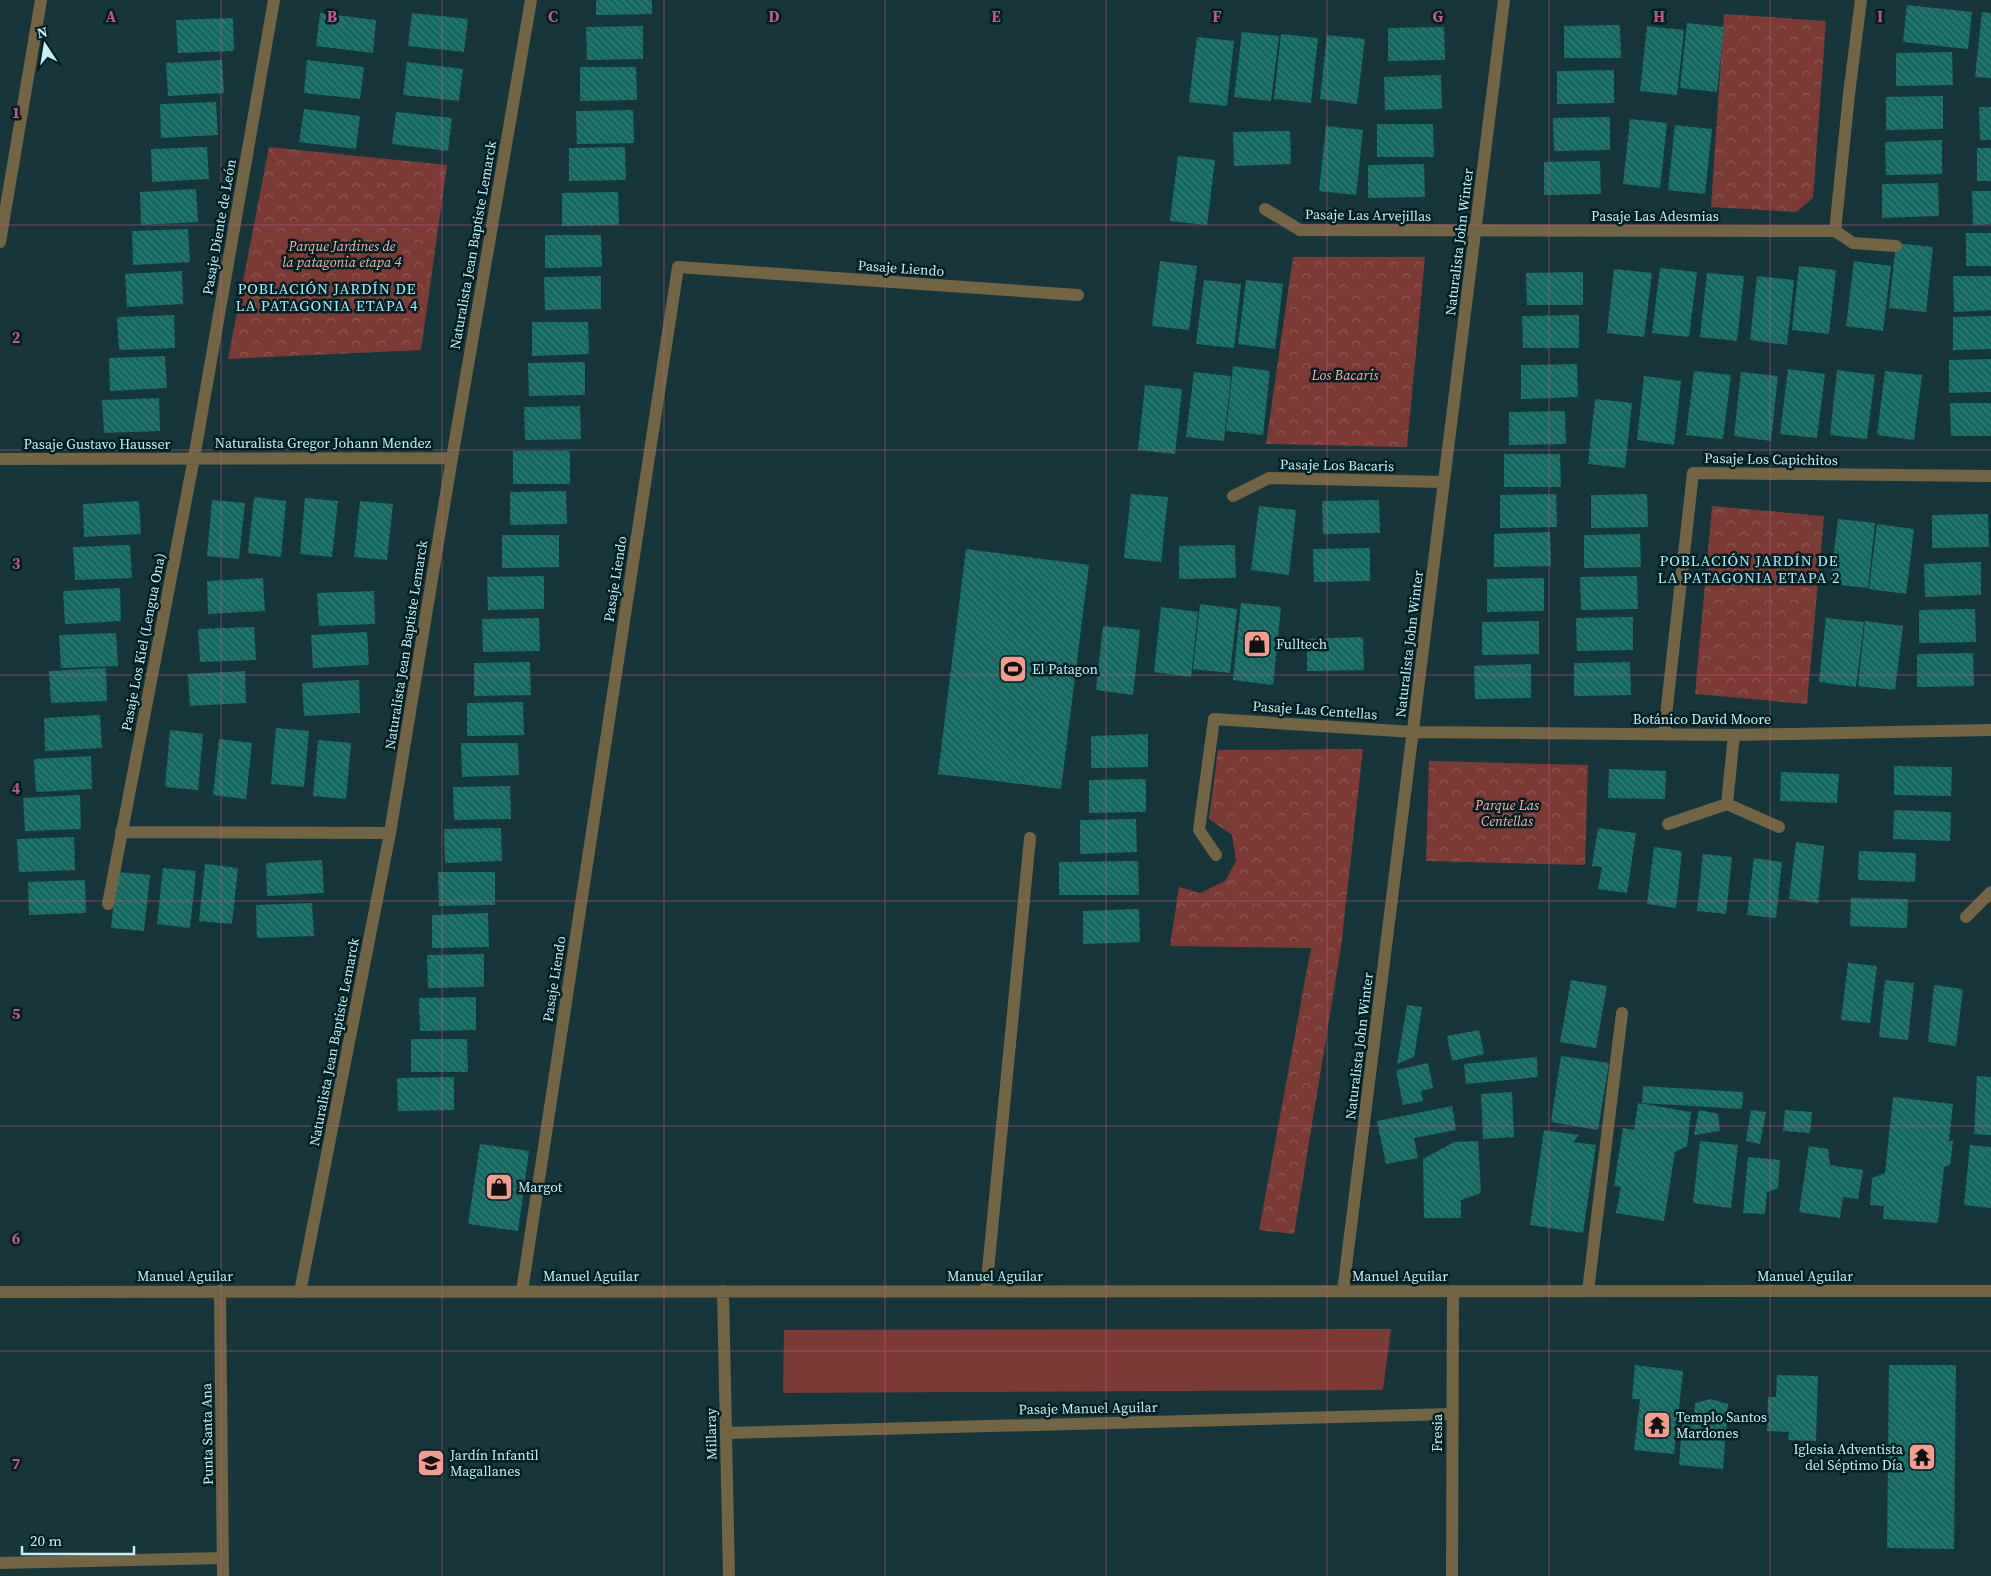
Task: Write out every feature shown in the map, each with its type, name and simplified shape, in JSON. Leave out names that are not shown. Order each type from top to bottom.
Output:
[{"type":"street","points":[[0,242],[41,0]]},
{"type":"street","name":"Pasaje Diente de León","points":[[194,458],[274,0]]},
{"type":"street","name":"Naturalista Jean Baptiste Lemarck","points":[[300,1292],[390,833],[531,0]]},
{"type":"street","name":"Naturalista John Winter","points":[[1343,1291],[1504,0]]},
{"type":"street","points":[[1835,231],[1861,0]]},
{"type":"street","name":"Pasaje Las Arvejillas","points":[[1266,209],[1300,230],[1476,232]]},
{"type":"street","name":"Pasaje Las Adesmias","points":[[1476,232],[1835,231],[1853,243],[1896,246]]},
{"type":"street","name":"Pasaje Liendo","points":[[522,1291],[678,267],[1078,295]]},
{"type":"street","name":"Naturalista Gregor Johann Mendez","points":[[194,458],[452,458]]},
{"type":"street","name":"Pasaje Gustavo Hausser","points":[[0,459],[194,458]]},
{"type":"street","name":"Pasaje Los Kiel (Lengua Ona)","points":[[108,904],[194,458]]},
{"type":"street","name":"Pasaje Los Capichitos","points":[[1664,733],[1693,473],[1991,476]]},
{"type":"street","name":"Pasaje Los Bacaris","points":[[1233,496],[1269,478],[1444,482]]},
{"type":"street","name":"Pasaje Las Centellas","points":[[1216,855],[1199,830],[1214,719],[1413,732]]},
{"type":"street","name":"Botánico David Moore","points":[[1413,732],[1734,735],[1991,730]]},
{"type":"street","points":[[1727,804],[1734,735]]},
{"type":"street","points":[[1668,824],[1727,804],[1779,827]]},
{"type":"street","points":[[121,832],[390,833]]},
{"type":"street","points":[[986,1291],[1030,838]]},
{"type":"street","points":[[1966,917],[1991,892]]},
{"type":"street","points":[[1588,1291],[1622,1013]]},
{"type":"street","name":"Manuel Aguilar","points":[[0,1292],[1991,1290]]},
{"type":"street","name":"Punta Santa Ana","points":[[220,1291],[223,1576]]},
{"type":"street","name":"Millaray","points":[[723,1291],[729,1576]]},
{"type":"street","name":"Fresia","points":[[1452,1576],[1453,1291]]},
{"type":"street","name":"Pasaje Manuel Aguilar","points":[[726,1433],[1452,1414]]},
{"type":"street","points":[[0,1563],[223,1558]]},
{"type":"green space","points":[[1724,14],[1826,21],[1813,198],[1796,212],[1711,207]]},
{"type":"green space","name":"Parque Jardines de la patagonia etapa 4","points":[[269,147],[447,165],[421,350],[228,359]]},
{"type":"green space","name":"Los Bacaris","points":[[1293,257],[1425,257],[1407,447],[1266,444]]},
{"type":"green space","points":[[1712,506],[1824,516],[1807,704],[1695,694]]},
{"type":"green space","points":[[1363,749],[1341,947],[1294,1234],[1259,1230],[1311,948],[1170,946],[1179,887],[1200,893],[1225,881],[1236,861],[1232,835],[1209,819],[1218,750]]},
{"type":"green space","name":"Parque Las Centellas","points":[[1429,761],[1588,765],[1585,865],[1426,861]]},
{"type":"green space","points":[[1391,1329],[1383,1390],[783,1393],[784,1330]]},
{"type":"building","points":[[596,0],[652,0],[652,14],[596,15]]},
{"type":"building","points":[[1907,5],[1972,12],[1968,49],[1903,42]]},
{"type":"building","points":[[1982,12],[1991,13],[1991,78],[1975,77]]},
{"type":"building","points":[[320,13],[376,20],[373,53],[316,46]]},
{"type":"building","points":[[412,13],[468,19],[464,52],[408,46]]},
{"type":"building","points":[[233,18],[234,51],[178,53],[176,20]]},
{"type":"building","points":[[1687,23],[1724,27],[1717,92],[1680,88]]},
{"type":"building","points":[[1620,25],[1621,58],[1564,58],[1564,26]]},
{"type":"building","points":[[643,26],[643,59],[587,60],[586,27]]},
{"type":"building","points":[[1647,26],[1684,30],[1677,95],[1640,91]]},
{"type":"building","points":[[1444,27],[1445,60],[1388,61],[1388,28]]},
{"type":"building","points":[[1242,32],[1279,36],[1271,101],[1234,97]]},
{"type":"building","points":[[1281,34],[1318,38],[1311,103],[1274,99]]},
{"type":"building","points":[[1327,35],[1365,39],[1357,104],[1320,99]]},
{"type":"building","points":[[1197,37],[1234,41],[1227,106],[1189,102]]},
{"type":"building","points":[[1952,52],[1953,85],[1896,86],[1896,53]]},
{"type":"building","points":[[222,60],[224,93],[168,96],[166,63]]},
{"type":"building","points":[[307,60],[364,67],[360,99],[304,93]]},
{"type":"building","points":[[407,62],[463,69],[459,101],[403,95]]},
{"type":"building","points":[[580,67],[636,67],[637,100],[580,101]]},
{"type":"building","points":[[1614,70],[1614,103],[1557,104],[1557,71]]},
{"type":"building","points":[[1441,75],[1442,109],[1385,110],[1384,77]]},
{"type":"building","points":[[1943,96],[1943,129],[1886,130],[1886,97]]},
{"type":"building","points":[[216,102],[218,135],[161,138],[160,104]]},
{"type":"building","points":[[1979,107],[1991,107],[1991,140],[1980,140]]},
{"type":"building","points":[[304,109],[360,116],[356,149],[299,142]]},
{"type":"building","points":[[633,110],[634,143],[577,144],[576,111]]},
{"type":"building","points":[[396,112],[452,118],[448,151],[392,144]]},
{"type":"building","points":[[1610,117],[1610,150],[1554,151],[1553,118]]},
{"type":"building","points":[[1630,119],[1667,123],[1660,188],[1623,184]]},
{"type":"building","points":[[1377,124],[1433,124],[1434,157],[1377,157]]},
{"type":"building","points":[[1675,125],[1712,129],[1705,194],[1668,190]]},
{"type":"building","points":[[1326,126],[1363,130],[1356,195],[1319,191]]},
{"type":"building","points":[[1290,131],[1291,164],[1234,166],[1233,132]]},
{"type":"building","points":[[1942,140],[1942,174],[1886,175],[1885,142]]},
{"type":"building","points":[[207,147],[209,179],[152,182],[151,149]]},
{"type":"building","points":[[625,147],[626,180],[569,181],[569,148]]},
{"type":"building","points":[[1977,148],[1991,148],[1991,181],[1977,181]]},
{"type":"building","points":[[1178,156],[1215,160],[1207,225],[1170,221]]},
{"type":"building","points":[[1600,161],[1601,194],[1544,195],[1544,162]]},
{"type":"building","points":[[1424,164],[1425,197],[1368,198],[1368,165]]},
{"type":"building","points":[[1938,183],[1939,216],[1882,218],[1882,184]]},
{"type":"building","points":[[196,189],[198,222],[141,225],[140,192]]},
{"type":"building","points":[[1972,191],[1991,191],[1991,224],[1973,225]]},
{"type":"building","points":[[618,192],[619,225],[562,226],[562,193]]},
{"type":"building","points":[[188,229],[190,262],[133,265],[132,231]]},
{"type":"building","points":[[1966,233],[1991,233],[1991,266],[1966,266]]},
{"type":"building","points":[[545,235],[601,235],[602,267],[545,268]]},
{"type":"building","points":[[1896,243],[1933,247],[1926,312],[1889,308]]},
{"type":"building","points":[[1160,261],[1197,266],[1189,330],[1152,326]]},
{"type":"building","points":[[1854,261],[1891,266],[1883,331],[1846,326]]},
{"type":"building","points":[[1799,266],[1836,270],[1829,334],[1792,330]]},
{"type":"building","points":[[1660,268],[1697,272],[1689,337],[1652,333]]},
{"type":"building","points":[[1614,269],[1652,273],[1644,337],[1607,333]]},
{"type":"building","points":[[182,271],[183,304],[127,307],[125,274]]},
{"type":"building","points":[[1583,272],[1583,305],[1527,305],[1526,273]]},
{"type":"building","points":[[1707,273],[1744,276],[1737,341],[1700,337]]},
{"type":"building","points":[[601,276],[601,309],[545,310],[544,277]]},
{"type":"building","points":[[1757,276],[1794,280],[1787,345],[1750,340]]},
{"type":"building","points":[[1953,276],[1991,276],[1991,310],[1954,312]]},
{"type":"building","points":[[1204,280],[1241,284],[1234,348],[1196,344]]},
{"type":"building","points":[[1246,280],[1283,284],[1275,349],[1238,344]]},
{"type":"building","points":[[174,315],[175,348],[119,350],[117,317]]},
{"type":"building","points":[[1579,315],[1579,348],[1523,348],[1522,316]]},
{"type":"building","points":[[1991,316],[1991,349],[1953,350],[1953,317]]},
{"type":"building","points":[[532,322],[588,322],[589,354],[532,356]]},
{"type":"building","points":[[165,356],[167,388],[110,391],[109,358]]},
{"type":"building","points":[[1991,359],[1991,392],[1949,393],[1949,360]]},
{"type":"building","points":[[585,362],[585,395],[529,396],[528,363]]},
{"type":"building","points":[[1577,364],[1578,397],[1521,399],[1521,365]]},
{"type":"building","points":[[1233,366],[1270,371],[1263,435],[1226,431]]},
{"type":"building","points":[[1788,369],[1825,374],[1817,438],[1780,434]]},
{"type":"building","points":[[1837,370],[1875,375],[1867,439],[1830,435]]},
{"type":"building","points":[[1694,371],[1731,375],[1723,439],[1686,435]]},
{"type":"building","points":[[1885,371],[1922,375],[1914,440],[1877,435]]},
{"type":"building","points":[[1194,372],[1231,376],[1224,441],[1186,437]]},
{"type":"building","points":[[1741,372],[1778,376],[1771,441],[1734,436]]},
{"type":"building","points":[[1644,376],[1681,381],[1674,445],[1637,440]]},
{"type":"building","points":[[1145,385],[1182,389],[1175,454],[1138,450]]},
{"type":"building","points":[[159,398],[160,431],[104,433],[102,400]]},
{"type":"building","points":[[1595,399],[1632,403],[1625,468],[1588,464]]},
{"type":"building","points":[[1950,403],[1991,403],[1991,436],[1951,436]]},
{"type":"building","points":[[580,406],[581,439],[525,440],[524,407]]},
{"type":"building","points":[[1565,411],[1566,444],[1509,445],[1509,412]]},
{"type":"building","points":[[513,451],[570,451],[570,484],[513,484]]},
{"type":"building","points":[[1504,454],[1560,454],[1561,487],[1504,487]]},
{"type":"building","points":[[566,491],[567,524],[510,525],[510,492]]},
{"type":"building","points":[[1131,494],[1168,497],[1161,562],[1124,558]]},
{"type":"building","points":[[1556,494],[1557,527],[1500,528],[1500,495]]},
{"type":"building","points":[[1647,494],[1648,527],[1591,528],[1591,495]]},
{"type":"building","points":[[254,497],[286,501],[281,557],[248,553]]},
{"type":"building","points":[[305,498],[338,501],[332,557],[300,554]]},
{"type":"building","points":[[212,500],[245,503],[239,559],[207,556]]},
{"type":"building","points":[[1379,500],[1380,533],[1323,534],[1322,501]]},
{"type":"building","points":[[139,501],[141,534],[84,537],[83,504]]},
{"type":"building","points":[[360,501],[393,504],[387,560],[354,557]]},
{"type":"building","points":[[1259,506],[1296,510],[1289,575],[1251,570]]},
{"type":"building","points":[[1988,514],[1989,547],[1932,548],[1932,515]]},
{"type":"building","points":[[1838,519],[1875,523],[1868,588],[1830,584]]},
{"type":"building","points":[[1877,524],[1914,529],[1906,594],[1869,589]]},
{"type":"building","points":[[1550,532],[1551,566],[1494,567],[1494,534]]},
{"type":"building","points":[[1640,534],[1641,567],[1584,568],[1584,535]]},
{"type":"building","points":[[502,535],[559,535],[559,567],[502,568]]},
{"type":"building","points":[[130,545],[132,578],[75,580],[73,547]]},
{"type":"building","points":[[1235,545],[1236,578],[1179,579],[1179,546]]},
{"type":"building","points":[[1370,548],[1370,581],[1314,582],[1313,549]]},
{"type":"building","name":"El Patagon","points":[[966,549],[1089,565],[1061,789],[938,774]]},
{"type":"building","points":[[1981,562],[1981,595],[1925,597],[1924,564]]},
{"type":"building","points":[[544,576],[544,609],[488,610],[487,577]]},
{"type":"building","points":[[1637,576],[1638,609],[1581,610],[1580,577]]},
{"type":"building","points":[[263,578],[265,611],[208,614],[207,581]]},
{"type":"building","points":[[1544,578],[1544,611],[1487,612],[1487,579]]},
{"type":"building","points":[[120,588],[121,621],[65,624],[63,591]]},
{"type":"building","points":[[374,591],[375,624],[319,626],[317,593]]},
{"type":"building","name":"Fulltech","points":[[1241,603],[1281,607],[1273,685],[1233,680]]},
{"type":"building","points":[[1200,604],[1237,609],[1230,673],[1193,669]]},
{"type":"building","points":[[1161,607],[1198,612],[1191,677],[1154,672]]},
{"type":"building","points":[[1975,609],[1976,642],[1919,643],[1919,610]]},
{"type":"building","points":[[1633,617],[1633,650],[1577,651],[1576,618]]},
{"type":"building","points":[[539,618],[540,651],[483,652],[482,619]]},
{"type":"building","points":[[1826,618],[1864,622],[1856,687],[1819,682]]},
{"type":"building","points":[[1539,621],[1539,654],[1482,655],[1482,622]]},
{"type":"building","points":[[1865,621],[1903,626],[1895,690],[1858,686]]},
{"type":"building","points":[[1103,626],[1140,630],[1133,695],[1096,690]]},
{"type":"building","points":[[254,627],[256,660],[200,662],[198,629]]},
{"type":"building","points":[[367,632],[369,665],[313,668],[311,635]]},
{"type":"building","points":[[116,633],[118,666],[61,668],[59,635]]},
{"type":"building","points":[[1363,637],[1364,670],[1307,671],[1307,639]]},
{"type":"building","points":[[1973,653],[1974,686],[1917,687],[1917,654]]},
{"type":"building","points":[[530,662],[531,695],[474,696],[474,663]]},
{"type":"building","points":[[1630,662],[1631,695],[1574,696],[1574,663]]},
{"type":"building","points":[[1531,664],[1531,698],[1475,699],[1474,666]]},
{"type":"building","points":[[106,668],[107,701],[51,703],[49,671]]},
{"type":"building","points":[[245,671],[246,703],[190,706],[188,674]]},
{"type":"building","points":[[359,680],[360,713],[304,716],[302,683]]},
{"type":"building","points":[[523,702],[524,735],[467,736],[467,703]]},
{"type":"building","points":[[100,715],[102,748],[45,751],[44,718]]},
{"type":"building","points":[[276,728],[309,731],[304,787],[271,784]]},
{"type":"building","points":[[170,730],[203,734],[198,790],[165,787]]},
{"type":"building","points":[[1148,734],[1148,767],[1091,768],[1091,736]]},
{"type":"building","points":[[219,739],[252,743],[246,799],[213,795]]},
{"type":"building","points":[[318,740],[351,743],[346,799],[313,796]]},
{"type":"building","points":[[461,743],[518,743],[519,775],[462,777]]},
{"type":"building","points":[[91,756],[92,789],[36,792],[34,759]]},
{"type":"building","points":[[1894,766],[1952,767],[1951,796],[1894,795]]},
{"type":"building","points":[[1609,769],[1666,771],[1665,799],[1608,798]]},
{"type":"building","points":[[1781,772],[1839,774],[1837,803],[1780,801]]},
{"type":"building","points":[[1146,779],[1146,812],[1089,813],[1089,780]]},
{"type":"building","points":[[510,786],[511,819],[454,820],[453,787]]},
{"type":"building","points":[[80,795],[81,829],[25,831],[23,798]]},
{"type":"building","points":[[1894,810],[1951,812],[1950,841],[1893,839]]},
{"type":"building","points":[[1136,819],[1137,852],[1080,854],[1080,820]]},
{"type":"building","points":[[501,828],[502,861],[445,863],[444,829]]},
{"type":"building","points":[[1598,828],[1636,833],[1627,893],[1598,889],[1602,867],[1592,866]]},
{"type":"building","points":[[74,837],[75,870],[19,872],[17,839]]},
{"type":"building","points":[[1796,842],[1824,846],[1818,903],[1789,899]]},
{"type":"building","points":[[1654,847],[1682,851],[1676,908],[1647,904]]},
{"type":"building","points":[[1859,851],[1916,853],[1915,882],[1858,880]]},
{"type":"building","points":[[1703,854],[1732,857],[1726,914],[1697,911]]},
{"type":"building","points":[[1754,858],[1782,862],[1776,918],[1747,915]]},
{"type":"building","points":[[322,860],[324,893],[267,896],[266,863]]},
{"type":"building","points":[[1138,861],[1139,895],[1059,895],[1059,862]]},
{"type":"building","points":[[205,864],[238,868],[232,924],[199,921]]},
{"type":"building","points":[[163,868],[196,871],[190,928],[157,924]]},
{"type":"building","points":[[117,872],[150,875],[144,931],[111,928]]},
{"type":"building","points":[[438,872],[495,872],[495,905],[439,906]]},
{"type":"building","points":[[85,880],[86,913],[29,915],[28,882]]},
{"type":"building","points":[[1851,898],[1908,899],[1907,928],[1850,926]]},
{"type":"building","points":[[312,903],[314,936],[257,938],[256,905]]},
{"type":"building","points":[[1139,909],[1140,942],[1083,944],[1083,911]]},
{"type":"building","points":[[488,913],[489,947],[432,948],[432,915]]},
{"type":"building","points":[[484,954],[484,987],[428,988],[427,955]]},
{"type":"building","points":[[1848,963],[1877,966],[1870,1023],[1841,1020]]},
{"type":"building","points":[[1571,980],[1607,986],[1596,1048],[1560,1042]]},
{"type":"building","points":[[1885,980],[1914,983],[1908,1040],[1879,1037]]},
{"type":"building","points":[[1934,985],[1963,989],[1956,1046],[1928,1042]]},
{"type":"building","points":[[476,997],[476,1030],[420,1031],[419,998]]},
{"type":"building","points":[[1407,1005],[1422,1007],[1414,1057],[1397,1064]]},
{"type":"building","points":[[1479,1030],[1484,1054],[1452,1061],[1447,1036]]},
{"type":"building","points":[[411,1039],[467,1039],[468,1072],[411,1072]]},
{"type":"building","points":[[1561,1056],[1609,1063],[1598,1130],[1551,1122]]},
{"type":"building","points":[[1537,1057],[1538,1077],[1466,1084],[1464,1064]]},
{"type":"building","points":[[1428,1063],[1433,1088],[1421,1091],[1423,1101],[1403,1105],[1396,1070]]},
{"type":"building","points":[[1977,1076],[1991,1077],[1991,1135],[1974,1134]]},
{"type":"building","points":[[454,1077],[454,1110],[398,1111],[397,1078]]},
{"type":"building","points":[[1643,1086],[1743,1092],[1742,1109],[1642,1103]]},
{"type":"building","points":[[1512,1092],[1514,1137],[1483,1139],[1481,1094]]},
{"type":"building","points":[[1893,1097],[1953,1104],[1949,1141],[1953,1141],[1950,1165],[1944,1167],[1938,1223],[1883,1219],[1884,1206],[1870,1205],[1872,1178],[1885,1173]]},
{"type":"building","points":[[1638,1103],[1691,1112],[1687,1146],[1675,1152],[1664,1221],[1616,1213],[1621,1187],[1614,1186],[1623,1128],[1634,1130]]},
{"type":"building","points":[[1452,1106],[1456,1130],[1414,1138],[1418,1158],[1386,1164],[1377,1121]]},
{"type":"building","points":[[1699,1110],[1718,1114],[1720,1131],[1694,1135]]},
{"type":"building","points":[[1751,1110],[1766,1112],[1760,1144],[1746,1141]]},
{"type":"building","points":[[1785,1110],[1812,1112],[1810,1133],[1783,1131]]},
{"type":"building","points":[[1544,1130],[1579,1135],[1573,1142],[1596,1145],[1583,1233],[1530,1225]]},
{"type":"building","points":[[1478,1141],[1481,1193],[1461,1200],[1461,1218],[1424,1218],[1423,1159],[1454,1142]]},
{"type":"building","points":[[1700,1141],[1738,1145],[1731,1208],[1693,1203]]},
{"type":"building","name":"Margot","points":[[480,1144],[529,1151],[518,1231],[468,1224]]},
{"type":"building","points":[[1970,1145],[1991,1147],[1991,1208],[1964,1205]]},
{"type":"building","points":[[1809,1146],[1828,1149],[1830,1165],[1863,1170],[1858,1199],[1843,1197],[1840,1218],[1799,1212]]},
{"type":"building","points":[[1748,1157],[1780,1160],[1778,1188],[1767,1192],[1765,1214],[1743,1213]]},
{"type":"building","name":"Templo Santos Mardones","points":[[1635,1365],[1683,1371],[1674,1454],[1634,1450],[1640,1399],[1632,1399]]},
{"type":"building","name":"Iglesia Adventista del Séptimo Día","points":[[1889,1365],[1956,1365],[1954,1549],[1887,1548]]},
{"type":"building","points":[[1777,1375],[1818,1376],[1816,1441],[1788,1440],[1789,1432],[1767,1431],[1768,1397],[1776,1397]]},
{"type":"building","points":[[1711,1399],[1728,1404],[1723,1469],[1679,1465],[1683,1413],[1694,1414],[1695,1403]]},
{"type":"place","name":"Fulltech","points":[[1257,644]]},
{"type":"place","name":"El Patagon","points":[[1013,669]]},
{"type":"place","name":"Margot","points":[[499,1187]]},
{"type":"place","name":"Templo Santos Mardones","points":[[1657,1425]]},
{"type":"place","name":"Iglesia Adventista del Séptimo Día","points":[[1922,1457]]},
{"type":"place","name":"Jardín Infantil Magallanes","points":[[431,1463]]},
{"type":"district","name":"POBLACIÓN JARDÍN DE LA PATAGONIA ETAPA 4","points":[[327,298]]},
{"type":"district","name":"POBLACIÓN JARDÍN DE LA PATAGONIA ETAPA 2","points":[[1749,570]]}]
